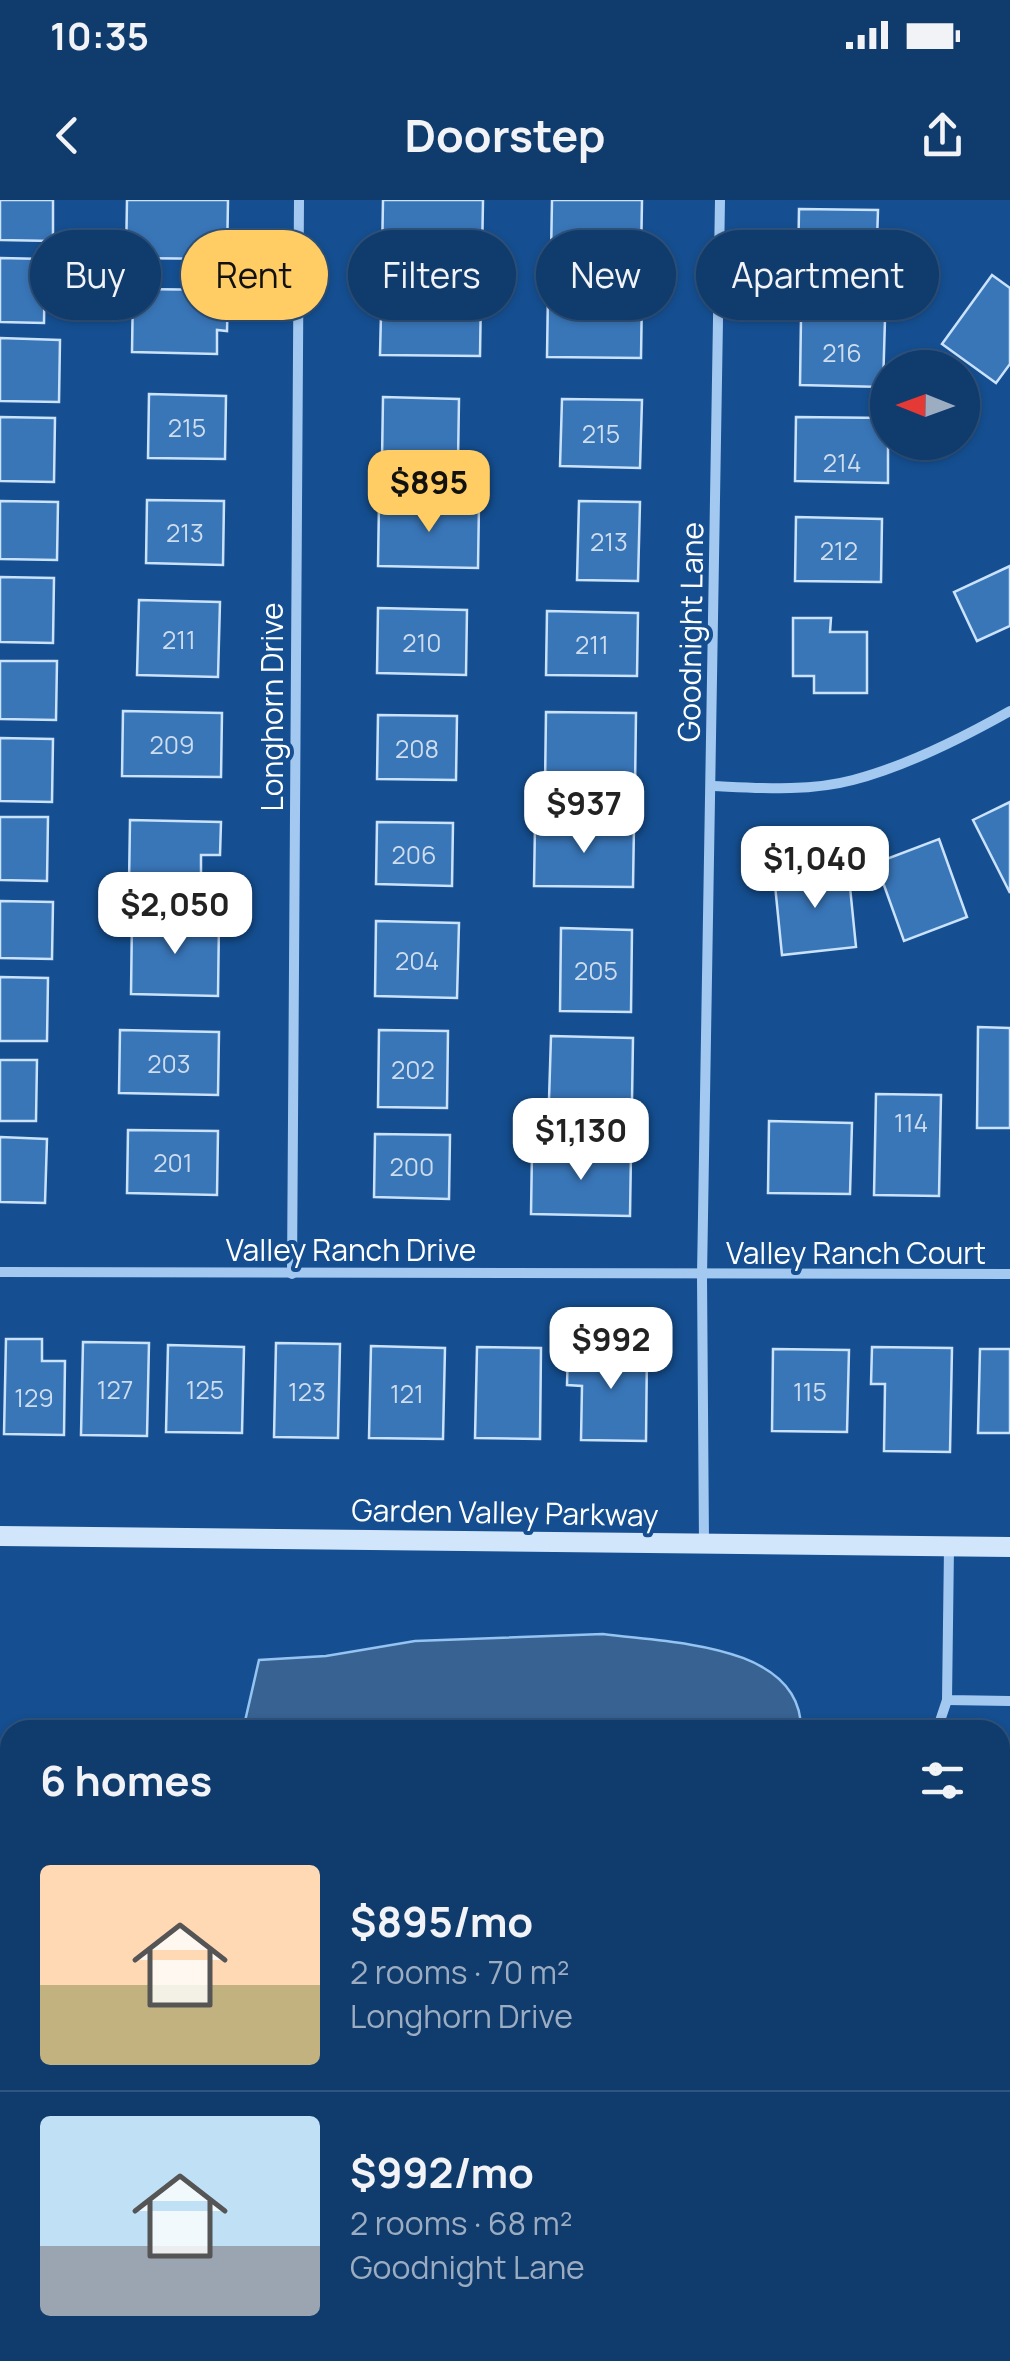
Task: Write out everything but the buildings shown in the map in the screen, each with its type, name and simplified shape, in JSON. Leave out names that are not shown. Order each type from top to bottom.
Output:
[{"type":"street","name":"Longhorn Drive","points":[[292,1274],[299,200]]},
{"type":"street","name":"Goodnight Lane","points":[[704,1544],[702,1276],[720,200]]},
{"type":"street","points":[[713,786],[782,788],[851,781],[909,760],[1010,711]]},
{"type":"street","name":"Valley Ranch Drive","points":[[0,1272],[702,1276]]},
{"type":"street","name":"Valley Ranch Court","points":[[702,1276],[1010,1274]]},
{"type":"street","name":"Garden Valley Parkway","points":[[0,1536],[1010,1547]]},
{"type":"street","points":[[940,1720],[947,1700],[949,1547]]},
{"type":"street","points":[[947,1700],[1010,1702]]},
{"type":"water","points":[[603,1634],[694,1645],[755,1663],[779,1679],[795,1701],[799,1720],[245,1720],[259,1660],[326,1656],[415,1641]]}]
